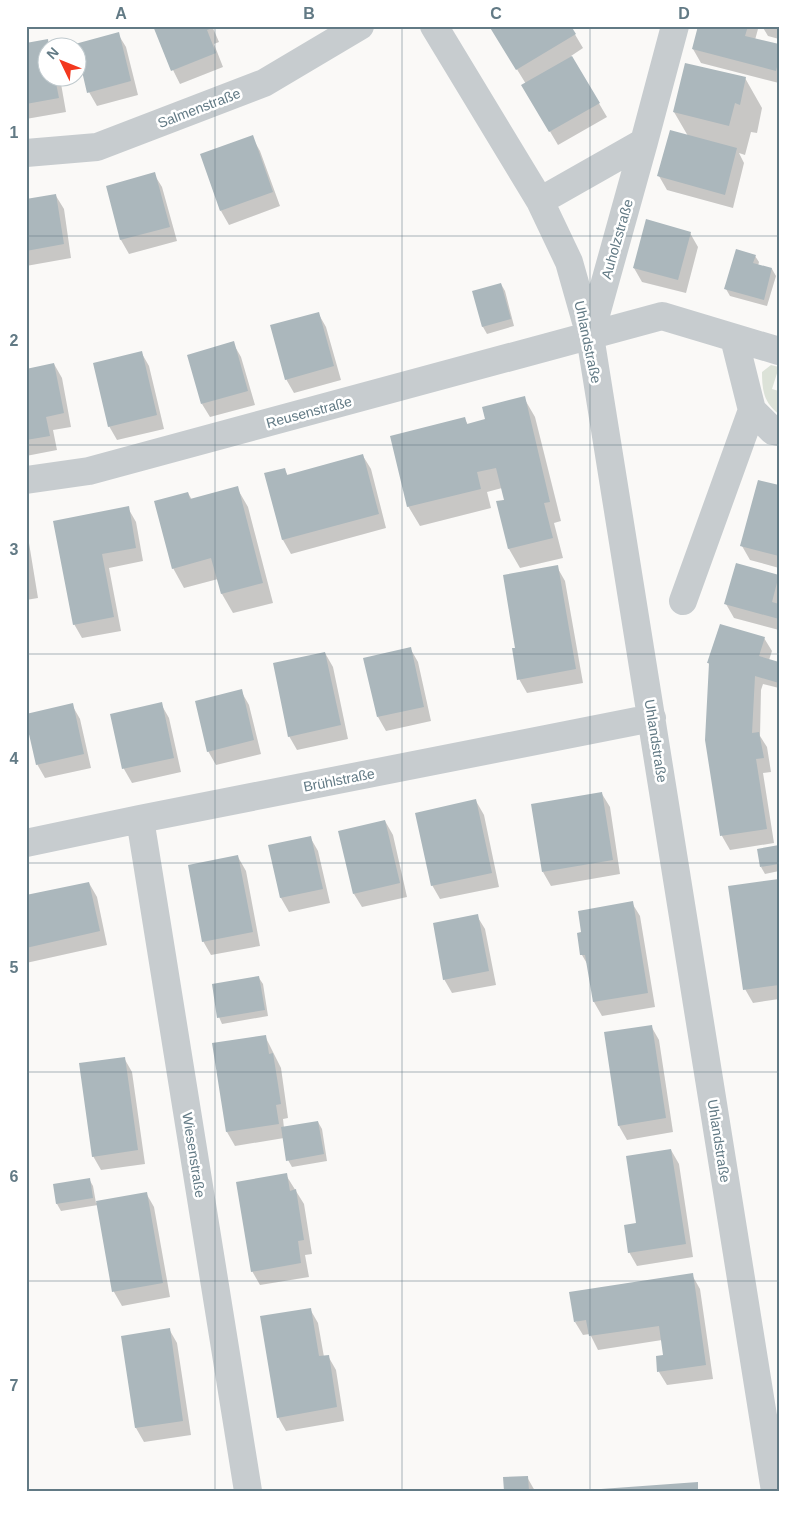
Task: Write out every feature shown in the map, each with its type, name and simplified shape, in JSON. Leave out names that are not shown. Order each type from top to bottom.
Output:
[{"type":"street","name":"Salmenstraße","points":[[26,153],[98,147],[264,83],[360,26]]},
{"type":"street","name":"Uhlandstraße","points":[[434,26],[540,201],[569,262],[590,336],[775,1491]]},
{"type":"street","name":"Auholzstraße","points":[[590,336],[675,26]]},
{"type":"street","points":[[540,201],[641,154]]},
{"type":"street","name":"Reusenstraße","points":[[26,480],[89,470],[662,316],[779,351]]},
{"type":"street","points":[[734,338],[752,410],[773,431],[779,432]]},
{"type":"street","points":[[683,601],[752,410]]},
{"type":"street","name":"Brühlstraße","points":[[26,843],[652,718]]},
{"type":"street","name":"Wiesenstraße","points":[[140,819],[248,1491]]},
{"type":"shaded area","points":[[771,365],[779,367],[772,389],[779,391],[779,414],[767,401],[763,390],[762,372]]},
{"type":"building","points":[[153,26],[212,26],[212,28],[207,30],[216,53],[171,71]]},
{"type":"building","points":[[489,26],[571,26],[576,34],[516,70]]},
{"type":"building","points":[[698,26],[748,26],[745,36],[779,44],[779,59],[776,71],[692,49]]},
{"type":"building","points":[[119,32],[131,81],[87,93],[88,40]]},
{"type":"building","points":[[38,41],[38,88],[57,88],[59,98],[26,104],[26,43]]},
{"type":"building","points":[[572,56],[600,103],[549,132],[521,85]]},
{"type":"building","points":[[685,63],[746,77],[740,105],[735,103],[729,126],[673,112]]},
{"type":"building","points":[[670,130],[737,148],[725,195],[657,176]]},
{"type":"building","points":[[253,135],[273,192],[220,211],[200,154]]},
{"type":"building","points":[[155,172],[170,227],[120,240],[106,186]]},
{"type":"building","points":[[56,194],[64,244],[26,251],[26,199]]},
{"type":"building","points":[[646,219],[691,232],[678,280],[633,268]]},
{"type":"building","points":[[736,249],[756,255],[753,263],[772,268],[764,300],[724,289]]},
{"type":"building","points":[[501,283],[511,319],[482,327],[472,291]]},
{"type":"building","points":[[319,312],[334,366],[285,380],[270,325]]},
{"type":"building","points":[[234,341],[248,391],[201,404],[187,355]]},
{"type":"building","points":[[142,351],[157,415],[108,427],[93,363]]},
{"type":"building","points":[[54,363],[64,413],[46,417],[50,436],[26,440],[26,369]]},
{"type":"building","points":[[525,396],[550,502],[544,503],[553,538],[508,549],[496,501],[504,500],[496,468],[477,472],[481,489],[407,507],[390,436],[465,417],[467,424],[485,419],[482,407]]},
{"type":"building","points":[[363,454],[379,514],[282,540],[264,473],[285,468],[287,475]]},
{"type":"building","points":[[758,480],[779,485],[779,556],[740,546]]},
{"type":"building","points":[[238,486],[263,583],[221,594],[211,558],[172,569],[154,501],[188,492],[190,499]]},
{"type":"building","points":[[129,506],[136,548],[102,554],[114,617],[73,625],[53,521]]},
{"type":"building","points":[[736,563],[779,575],[772,602],[779,604],[779,619],[724,604]]},
{"type":"building","points":[[558,565],[576,669],[517,680],[512,648],[515,648],[503,575]]},
{"type":"building","points":[[720,624],[765,637],[759,656],[779,662],[779,683],[755,676],[752,733],[759,732],[764,758],[756,759],[767,829],[720,836],[705,740],[709,663],[707,663]]},
{"type":"building","points":[[411,647],[424,707],[377,717],[363,658]]},
{"type":"building","points":[[325,652],[341,725],[288,737],[273,663]]},
{"type":"building","points":[[242,689],[254,740],[207,752],[195,701]]},
{"type":"building","points":[[162,702],[174,758],[122,769],[110,714]]},
{"type":"building","points":[[73,703],[84,754],[36,765],[26,714]]},
{"type":"building","points":[[602,792],[613,860],[542,872],[531,804]]},
{"type":"building","points":[[476,799],[492,873],[431,886],[415,813]]},
{"type":"building","points":[[385,820],[400,883],[353,894],[338,831]]},
{"type":"building","points":[[311,836],[323,889],[280,898],[268,845]]},
{"type":"building","points":[[779,845],[779,864],[760,867],[757,849]]},
{"type":"building","points":[[238,855],[253,932],[202,942],[188,865]]},
{"type":"building","points":[[779,879],[779,985],[743,990],[728,886]]},
{"type":"building","points":[[89,882],[100,931],[26,948],[26,895]]},
{"type":"building","points":[[633,901],[648,993],[593,1002],[585,955],[580,955],[577,933],[581,932],[578,911]]},
{"type":"building","points":[[478,914],[489,971],[443,980],[433,923]]},
{"type":"building","points":[[259,976],[265,1010],[217,1018],[212,984]]},
{"type":"building","points":[[652,1025],[666,1118],[618,1126],[604,1032]]},
{"type":"building","points":[[266,1035],[269,1054],[273,1053],[281,1104],[276,1105],[279,1124],[226,1132],[212,1043]]},
{"type":"building","points":[[125,1057],[138,1150],[92,1157],[79,1063]]},
{"type":"building","points":[[318,1121],[324,1154],[286,1161],[281,1127]]},
{"type":"building","points":[[671,1149],[686,1244],[628,1253],[624,1225],[636,1223],[626,1156]]},
{"type":"building","points":[[287,1173],[290,1191],[296,1189],[304,1240],[298,1241],[301,1263],[251,1272],[236,1182]]},
{"type":"building","points":[[90,1178],[93,1198],[56,1204],[53,1184]]},
{"type":"building","points":[[147,1192],[163,1283],[112,1292],[96,1201]]},
{"type":"building","points":[[693,1273],[706,1365],[657,1372],[656,1356],[663,1355],[659,1326],[589,1336],[586,1320],[574,1322],[569,1292]]},
{"type":"building","points":[[311,1308],[319,1356],[329,1355],[337,1407],[277,1418],[260,1316]]},
{"type":"building","points":[[170,1328],[183,1421],[135,1428],[121,1336]]},
{"type":"building","points":[[528,1476],[529,1491],[504,1491],[503,1477]]},
{"type":"building","points":[[698,1482],[698,1491],[601,1491],[601,1489]]}]
